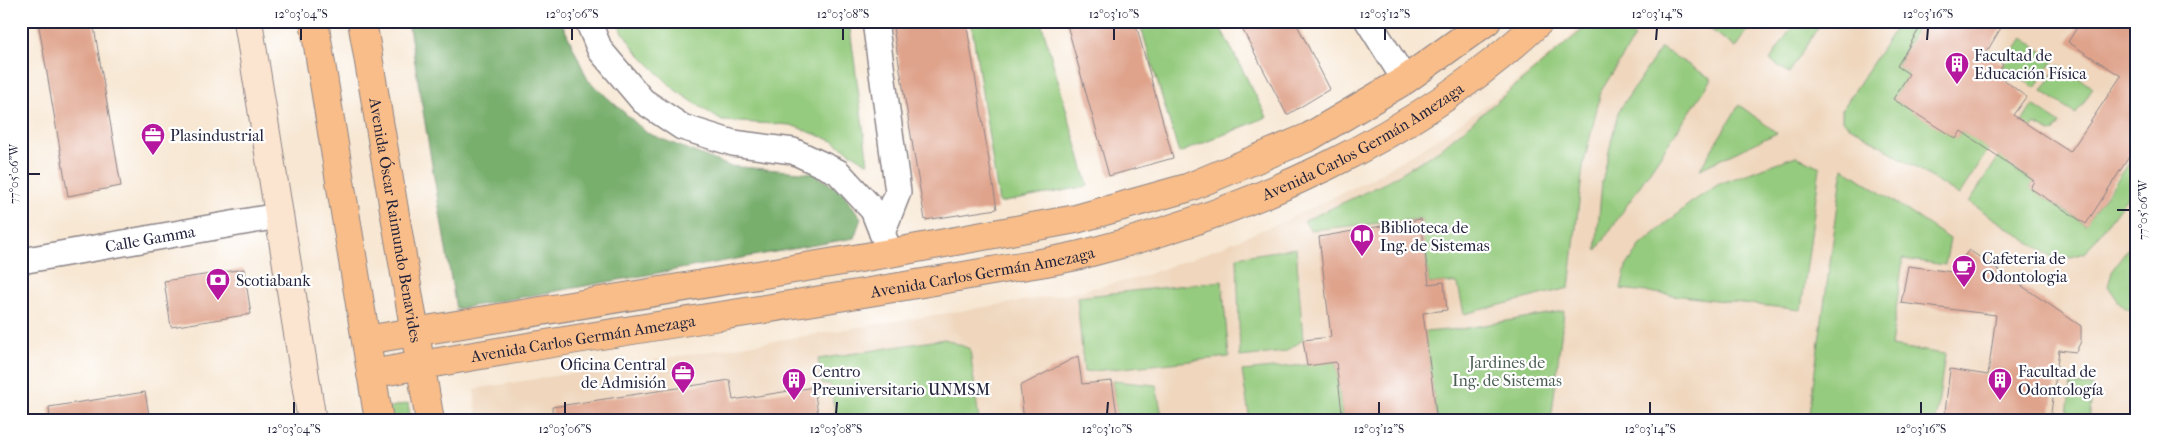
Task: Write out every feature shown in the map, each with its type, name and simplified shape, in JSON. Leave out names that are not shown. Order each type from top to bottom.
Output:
[{"type":"main road","points":[[248,21],[312,421]]},
{"type":"main road","points":[[314,21],[379,421]]},
{"type":"main road","name":"Avenida Óscar Raimundo Benavides","points":[[362,21],[430,421]]},
{"type":"main road","name":"Avenida Carlos Germán Amezaga","points":[[366,340],[886,243],[1076,219],[1187,188],[1309,137],[1405,80],[1487,21]]},
{"type":"main road","name":"Avenida Carlos Germán Amezaga","points":[[371,374],[899,287],[1082,254],[1191,223],[1314,174],[1426,111],[1513,47],[1540,21]]},
{"type":"street","points":[[588,21],[600,50],[643,101],[682,127],[733,143],[793,152],[838,172],[874,210],[886,243]]},
{"type":"street","points":[[875,21],[898,192],[886,243]]},
{"type":"street","points":[[1368,21],[1405,80]]},
{"type":"street","name":"Calle Gamma","points":[[21,261],[278,216]]},
{"type":"shaded area","points":[[1586,21],[2136,21],[2136,421],[478,421],[474,389],[1066,294],[1138,278],[1209,252],[1284,221],[1369,180],[1432,142],[1495,99],[1561,46]]},
{"type":"green space","points":[[408,21],[561,21],[588,80],[647,133],[729,166],[813,173],[843,193],[861,218],[854,238],[456,309]]},
{"type":"green space","points":[[615,21],[849,21],[868,164],[833,141],[791,125],[722,121],[675,90],[636,51]]},
{"type":"green space","points":[[971,21],[1041,21],[1088,186],[999,203]]},
{"type":"green space","points":[[1139,21],[1217,21],[1267,117],[1179,153]]},
{"type":"green space","points":[[1593,21],[1611,21],[1635,37],[1601,91],[1583,167],[1569,288],[1464,314],[1458,284],[1444,282],[1429,284],[1421,219],[1310,230],[1304,221],[1385,183],[1439,150]]},
{"type":"green space","points":[[1699,21],[1754,21],[1736,48]]},
{"type":"green space","points":[[1796,21],[1822,21],[1789,73],[1770,60]]},
{"type":"green space","points":[[1900,21],[1921,21],[1897,65],[1909,74],[1893,99],[1956,138],[1961,131],[1989,149],[1959,195],[1842,121],[1842,110]]},
{"type":"green space","points":[[2023,38],[2054,60],[2035,88],[2003,66]]},
{"type":"green space","points":[[1661,48],[1712,79],[1596,251],[1602,182],[1618,112]]},
{"type":"green space","points":[[2059,65],[2093,88],[2076,114],[2042,91]]},
{"type":"green space","points":[[1739,105],[1777,133],[1700,169]]},
{"type":"green space","points":[[2033,105],[2060,123],[2053,133],[2035,124],[2008,165],[2034,181],[2030,188],[2085,224],[2136,154],[2136,186],[2086,252],[2066,259],[2053,258],[1969,202]]},
{"type":"green space","points":[[1796,156],[1820,167],[1801,310],[1621,289],[1626,267],[1640,246],[1689,204],[1719,184]]},
{"type":"green space","points":[[1843,168],[1950,239],[1945,265],[1903,259],[1891,346],[1945,354],[1936,421],[1808,421]]},
{"type":"green space","points":[[2136,238],[2136,311],[2123,306],[2108,286],[2113,269]]},
{"type":"green space","points":[[1296,248],[1303,340],[1285,352],[1240,357],[1237,257]]},
{"type":"green space","points":[[1222,281],[1229,357],[1084,372],[1077,297]]},
{"type":"green space","name":"Jardines de Ing. de Sistemas","points":[[1564,311],[1551,421],[1437,421],[1425,332],[1461,329]]},
{"type":"green space","points":[[945,339],[970,349],[979,421],[837,421],[830,384],[822,384],[818,359]]},
{"type":"green space","points":[[1336,362],[1343,421],[1250,421],[1242,371]]},
{"type":"green space","points":[[1112,381],[1156,385],[1163,421],[1118,421]]},
{"type":"green space","points":[[2071,384],[2093,386],[2089,421],[2066,421]]},
{"type":"green space","points":[[408,403],[411,421],[389,421],[387,408]]},
{"type":"building","points":[[38,21],[93,21],[121,186],[68,196]]},
{"type":"building","points":[[892,21],[966,21],[997,209],[925,220]]},
{"type":"building","points":[[1066,21],[1135,21],[1173,158],[1109,176]]},
{"type":"building","points":[[1238,21],[1295,21],[1330,89],[1287,115]]},
{"type":"building","points":[[1924,21],[2005,21],[1986,53],[2003,65],[1997,74],[2026,97],[2013,115],[2070,152],[2121,76],[2068,42],[2081,21],[2136,21],[2136,146],[2086,224],[2030,188],[2034,181],[1961,131],[1956,139],[1893,99],[1909,74],[1897,66]]},
{"type":"building","points":[[1421,219],[1429,284],[1444,282],[1447,310],[1423,313],[1437,421],[1343,421],[1336,362],[1307,366],[1303,340],[1331,337],[1319,237]]},
{"type":"building","points":[[1969,250],[2081,326],[2081,341],[2076,352],[2059,350],[2050,421],[1944,421],[1950,369],[1988,375],[1996,315],[1901,303],[1908,266],[1952,272]]},
{"type":"building","points":[[244,269],[251,314],[171,327],[164,281]]},
{"type":"building","points":[[1078,356],[1082,384],[1112,381],[1118,421],[1024,421],[1020,386]]},
{"type":"building","name":"Oficina Central de Admisión","points":[[730,380],[733,400],[814,387],[819,421],[553,421],[552,407]]},
{"type":"building","points":[[145,392],[150,421],[50,421],[49,407]]},
{"type":"place","name":"Facultad de Educación Física","points":[[1957,85]]},
{"type":"place","name":"Plasindustrial","points":[[153,156]]},
{"type":"place","name":"Biblioteca de Ing. de Sistemas","points":[[1362,257]]},
{"type":"place","name":"Cafeteria de Odontologia","points":[[1964,288]]},
{"type":"place","name":"Scotiabank","points":[[218,301]]},
{"type":"place","name":"Oficina Central de Admisión","points":[[683,394]]},
{"type":"place","name":"Centro Preuniversitario UNMSM","points":[[794,401]]},
{"type":"place","name":"Facultad de Odontología","points":[[2000,401]]}]
